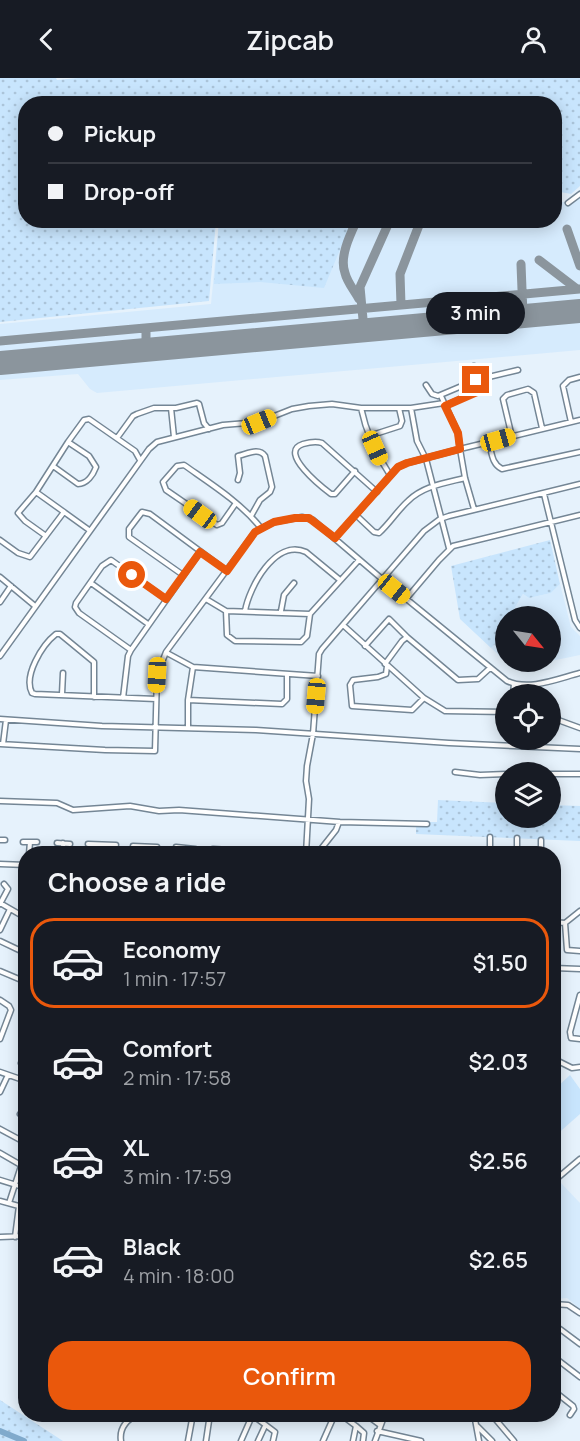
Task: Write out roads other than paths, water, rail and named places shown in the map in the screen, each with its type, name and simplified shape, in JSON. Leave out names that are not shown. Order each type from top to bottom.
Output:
[{"type":"street","points":[[568,203],[580,194]]},
{"type":"street","points":[[0,656],[152,445],[163,439],[223,425],[259,422],[292,409],[309,406],[332,404],[361,408],[411,408],[444,405],[477,392],[474,366]]},
{"type":"street","points":[[426,385],[432,394],[441,396],[476,380],[518,370]]},
{"type":"street","points":[[571,422],[563,386],[569,380],[580,377]]},
{"type":"street","points":[[512,436],[503,399],[507,394],[528,388],[534,393],[542,428]]},
{"type":"street","points":[[441,396],[458,433],[465,478],[474,509]]},
{"type":"street","points":[[117,438],[137,414],[158,408],[199,403],[204,423],[209,429]]},
{"type":"street","points":[[171,408],[174,437]]},
{"type":"street","points":[[361,408],[369,436],[390,475]]},
{"type":"street","points":[[369,436],[400,426],[402,421],[399,408]]},
{"type":"street","points":[[411,408],[417,441],[426,459],[449,548]]},
{"type":"street","points":[[46,536],[18,514],[36,492],[77,428],[87,419],[135,451],[141,461]]},
{"type":"street","points":[[335,538],[401,465],[580,420]]},
{"type":"street","points":[[355,471],[335,494],[332,494],[302,469],[296,453],[297,448],[315,441],[322,443],[355,471],[377,492]]},
{"type":"street","points":[[53,466],[78,484],[83,484],[92,475],[96,467],[94,461],[68,442]]},
{"type":"street","points":[[489,443],[493,461],[502,469],[580,452]]},
{"type":"street","points":[[238,480],[240,473],[238,456],[262,452],[265,456],[272,488],[260,500],[251,516]]},
{"type":"street","points":[[236,503],[222,523],[217,525],[166,490],[163,482],[177,466],[184,465],[236,503],[261,528]]},
{"type":"street","points":[[356,515],[374,532],[379,533],[394,519],[407,501],[419,492],[465,478]]},
{"type":"street","points":[[306,846],[309,790],[306,782],[307,766],[313,734],[319,654],[322,649],[424,531],[440,519],[580,484]]},
{"type":"street","points":[[36,492],[89,530]]},
{"type":"street","points":[[544,494],[575,620],[580,628]]},
{"type":"street","points":[[0,540],[18,553],[29,557],[64,512]]},
{"type":"street","points":[[183,576],[129,537],[129,529],[142,512],[146,512],[227,571]]},
{"type":"street","points":[[406,599],[449,548],[457,544],[580,515]]},
{"type":"street","points":[[6,720],[1,744],[155,751],[159,668],[166,652],[248,540],[261,528],[274,522],[295,518],[309,518],[490,668],[514,684],[538,683],[580,673]]},
{"type":"street","points":[[245,611],[250,592],[271,561],[291,550],[299,549],[306,552],[340,580]]},
{"type":"street","points":[[123,698],[128,656],[131,650],[200,552]]},
{"type":"street","points":[[131,650],[75,609],[76,603],[105,563],[111,560],[166,599]]},
{"type":"street","points":[[226,610],[227,635],[231,639],[301,642],[307,636],[310,614],[359,560]]},
{"type":"street","points":[[0,577],[35,606]]},
{"type":"street","points":[[91,583],[148,624]]},
{"type":"street","points":[[281,611],[284,594],[294,583]]},
{"type":"street","points":[[0,602],[12,586]]},
{"type":"street","points":[[206,599],[226,610],[310,614]]},
{"type":"street","points":[[365,646],[389,619],[458,680],[478,679],[490,668]]},
{"type":"street","points":[[342,625],[424,698],[446,711],[495,712]]},
{"type":"street","points":[[94,696],[94,662],[60,634],[56,634],[31,671],[28,682],[30,690],[35,694],[156,699]]},
{"type":"street","points":[[407,637],[386,665],[386,674],[381,677],[353,680],[350,685],[352,706],[412,710],[424,698]]},
{"type":"street","points":[[166,652],[193,667],[318,676]]},
{"type":"street","points":[[188,728],[188,700],[193,667]]},
{"type":"street","points":[[62,694],[63,673]]},
{"type":"street","points":[[188,700],[282,704],[286,699],[287,674]]},
{"type":"street","points":[[0,719],[449,743],[495,742]]},
{"type":"street","points":[[561,721],[580,728]]},
{"type":"street","points":[[561,747],[580,749]]},
{"type":"street","points":[[455,772],[495,774]]},
{"type":"street","points":[[561,774],[580,774]]},
{"type":"street","points":[[0,801],[57,803],[73,810],[130,806],[159,811],[179,810],[339,822],[428,824]]},
{"type":"street","points":[[323,846],[336,830],[339,822]]},
{"type":"street","points":[[489,846],[490,837]]},
{"type":"street","points":[[517,838],[517,846]]},
{"type":"street","points":[[542,840],[542,846]]},
{"type":"street","points":[[23,842],[37,842]]},
{"type":"street","points":[[30,842],[30,846]]},
{"type":"street","points":[[57,843],[70,843]]},
{"type":"street","points":[[88,844],[116,845]]},
{"type":"street","points":[[0,864],[18,865]]},
{"type":"street","points":[[4,884],[8,889],[0,904],[18,914]]},
{"type":"street","points":[[0,930],[10,909]]},
{"type":"street","points":[[561,923],[566,923],[580,911]]},
{"type":"street","points":[[566,923],[567,950],[580,951]]},
{"type":"street","points":[[0,940],[18,949]]},
{"type":"street","points":[[561,968],[580,969]]},
{"type":"street","points":[[0,971],[18,979]]},
{"type":"street","points":[[580,995],[570,1032],[571,1038],[580,1040]]},
{"type":"street","points":[[0,1000],[9,1006],[10,1010],[0,1039]]},
{"type":"street","points":[[561,1062],[572,1068],[580,1067]]},
{"type":"street","points":[[0,1072],[18,1079]]},
{"type":"street","points":[[0,1092],[8,1075]]},
{"type":"street","points":[[0,1129],[18,1139]]},
{"type":"street","points":[[0,1153],[18,1164]]},
{"type":"street","points":[[561,1175],[580,1159]]},
{"type":"street","points":[[9,1203],[18,1177]]},
{"type":"street","points":[[0,1180],[18,1186]]},
{"type":"street","points":[[0,1209],[1,1202],[18,1206]]},
{"type":"street","points":[[15,1237],[18,1214]]},
{"type":"street","points":[[0,1237],[18,1237]]},
{"type":"street","points":[[561,1304],[568,1305],[580,1313]]},
{"type":"street","points":[[561,1330],[580,1344]]},
{"type":"street","points":[[561,1362],[580,1377]]},
{"type":"street","points":[[561,1397],[573,1406],[574,1409],[570,1415]]},
{"type":"street","points":[[121,1441],[121,1430],[127,1422]]},
{"type":"street","points":[[188,1441],[192,1422]]},
{"type":"street","points":[[206,1441],[209,1422]]},
{"type":"street","points":[[241,1441],[249,1422]]},
{"type":"street","points":[[261,1422],[275,1432],[273,1441]]},
{"type":"street","points":[[323,1441],[332,1422]]},
{"type":"street","points":[[349,1422],[364,1433],[363,1441]]},
{"type":"street","points":[[376,1422],[380,1425]]},
{"type":"street","points":[[375,1441],[381,1422]]},
{"type":"street","points":[[475,1422],[479,1441]]},
{"type":"street","points":[[498,1422],[514,1441]]},
{"type":"street","points":[[476,1425],[492,1441]]},
{"type":"street","points":[[258,1441],[266,1426]]},
{"type":"street","points":[[353,1441],[356,1426]]},
{"type":"street","points":[[377,1431],[421,1441]]},
{"type":"waterway","points":[[0,1431],[24,1441]]}]
